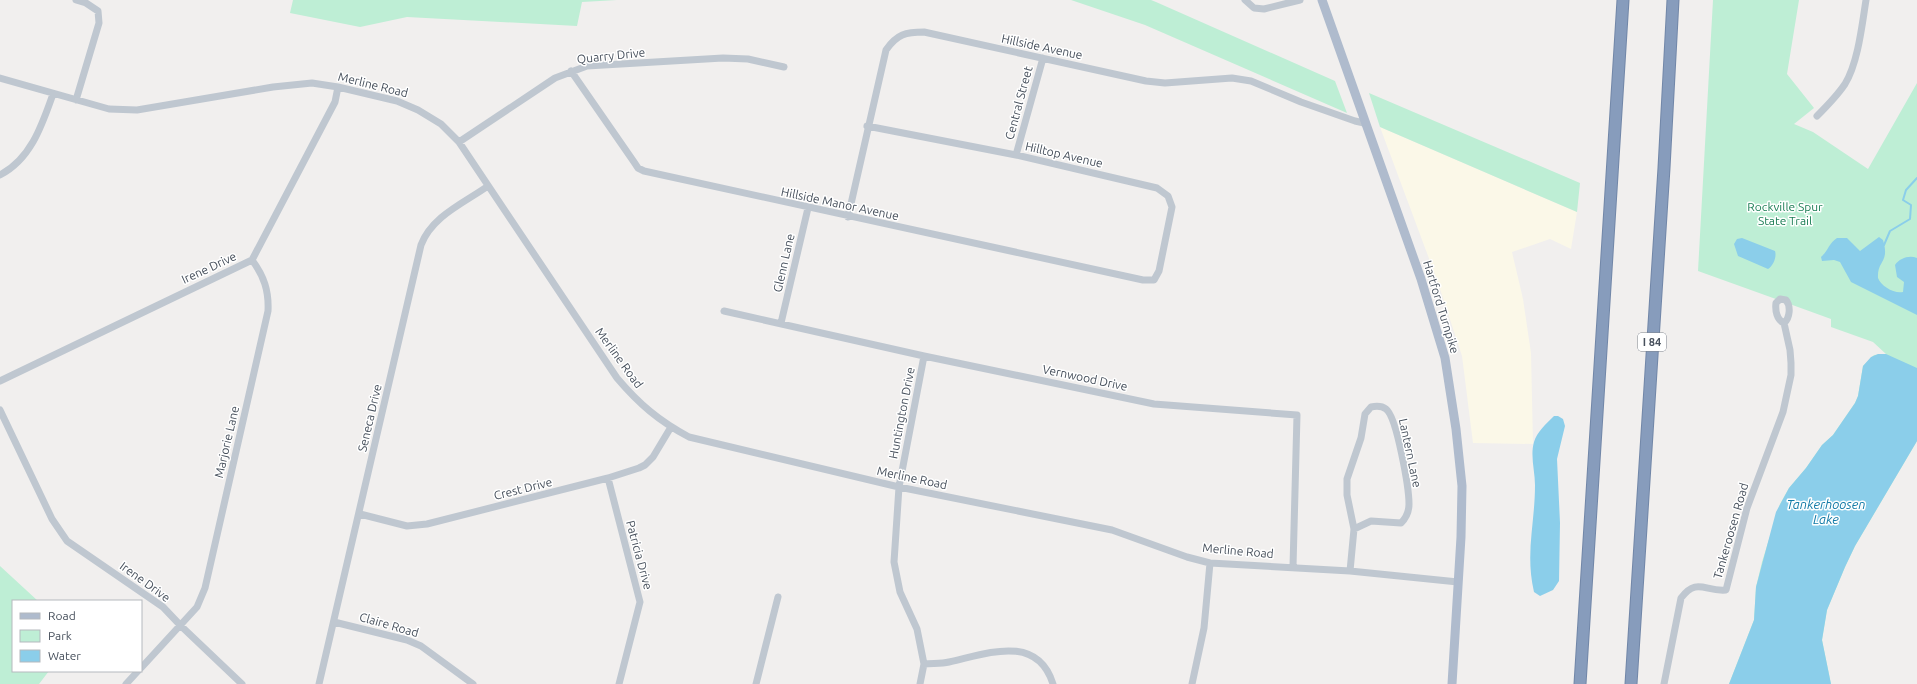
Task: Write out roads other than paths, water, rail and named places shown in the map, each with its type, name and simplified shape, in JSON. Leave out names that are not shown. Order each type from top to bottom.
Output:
[{"type":"highway","points":[[1580,684],[1623,0]]},
{"type":"highway","name":"I 84","points":[[1630,684],[1673,0]]},
{"type":"main road","name":"Hartford Turnpike","points":[[1322,0],[1364,122],[1421,279],[1445,358],[1456,422],[1462,486],[1452,684]]},
{"type":"street","points":[[76,0],[86,3],[98,11],[99,23],[76,100]]},
{"type":"street","points":[[1245,0],[1254,8],[1264,9],[1300,0]]},
{"type":"street","points":[[1817,116],[1832,101],[1846,82],[1854,61],[1866,0]]},
{"type":"street","name":"Hillside Avenue","points":[[848,217],[867,126],[886,50],[892,41],[908,32],[924,32],[1146,81],[1165,83],[1232,78],[1251,81],[1301,102],[1364,122]]},
{"type":"street","name":"Quarry Drive","points":[[459,142],[555,78],[587,66],[723,58],[748,59],[784,67]]},
{"type":"street","name":"Central Street","points":[[1016,155],[1043,58]]},
{"type":"street","name":"Hillside Manor Avenue","points":[[571,71],[638,168],[644,172],[1143,280],[1154,280]]},
{"type":"street","name":"Merline Road","points":[[0,78],[109,109],[137,110],[273,87],[312,83],[338,87],[397,101],[418,110],[440,124],[459,142],[617,378],[635,400],[671,427],[689,437],[899,487],[1112,530],[1187,557],[1210,563],[1293,566],[1458,582]]},
{"type":"street","name":"Irene Drive","points":[[0,381],[252,260],[335,102],[338,87]]},
{"type":"street","points":[[0,175],[20,160],[32,145],[40,130],[53,94]]},
{"type":"street","name":"Hilltop Avenue","points":[[867,126],[1016,155],[1157,188],[1168,196],[1172,207],[1159,271],[1154,280]]},
{"type":"street","name":"Seneca Drive","points":[[319,684],[360,514],[418,259],[425,235],[434,222],[488,186]]},
{"type":"street","name":"Glenn Lane","points":[[781,323],[808,208]]},
{"type":"street","name":"Marjorie Lane","points":[[142,667],[197,607],[205,588],[268,311],[269,296],[266,285],[252,260]]},
{"type":"street","name":"Vernwood Drive","points":[[724,311],[924,356],[1154,404],[1297,415],[1293,566]]},
{"type":"street","name":"Tankeroosen Road","points":[[1664,684],[1681,598],[1687,590],[1694,586],[1726,590],[1747,508],[1784,405],[1791,376],[1791,359],[1784,323]]},
{"type":"street","name":"Huntington Drive","points":[[920,684],[924,664],[917,629],[900,592],[894,562],[899,487],[924,356]]},
{"type":"street","name":"Lantern Lane","points":[[1350,571],[1354,529],[1347,495],[1347,478],[1361,438],[1365,414],[1371,407],[1379,406],[1387,409],[1393,419],[1406,476],[1409,505],[1406,517],[1401,524],[1371,521],[1354,529]]},
{"type":"street","name":"Irene Drive","points":[[0,410],[52,519],[67,540],[164,607],[181,626],[242,684]]},
{"type":"street","name":"Crest Drive","points":[[360,514],[407,526],[427,524],[608,478],[645,465],[653,457],[671,427]]},
{"type":"street","name":"Patricia Drive","points":[[608,478],[640,602],[619,684]]},
{"type":"street","points":[[1192,684],[1204,628],[1210,563]]},
{"type":"street","points":[[756,684],[778,597]]},
{"type":"street","name":"Claire Road","points":[[334,622],[408,640],[421,646],[473,684]]},
{"type":"street","points":[[924,664],[947,662],[990,651],[1006,649],[1027,654],[1040,662],[1048,671],[1053,684]]},
{"type":"street","points":[[126,684],[137,672]]},
{"type":"water","points":[[1879,237],[1883,240],[1885,253],[1879,268],[1878,278],[1888,289],[1896,292],[1903,292],[1904,282],[1897,277],[1895,265],[1905,258],[1917,258],[1917,315],[1851,282],[1840,262],[1834,260],[1822,261],[1821,257],[1832,242],[1837,238],[1847,238],[1860,251]]},
{"type":"water","points":[[1742,238],[1775,251],[1775,259],[1770,268],[1768,269],[1738,256],[1734,244],[1737,239]]},
{"type":"water","name":"Tankerhoosen Lake","points":[[1878,354],[1886,354],[1917,368],[1917,441],[1855,546],[1827,610],[1822,640],[1831,684],[1729,684],[1754,620],[1756,587],[1776,512],[1789,488],[1806,468],[1822,445],[1833,435],[1855,403],[1858,396],[1863,366],[1871,357]]},
{"type":"water","points":[[1554,416],[1558,416],[1563,419],[1565,426],[1557,459],[1560,523],[1559,581],[1553,590],[1540,596],[1534,592],[1530,564],[1535,499],[1532,453],[1537,435]]},
{"type":"waterway","points":[[1884,245],[1890,231],[1910,219],[1911,205],[1903,200],[1906,190],[1917,178]]},
{"type":"park label","name":"Rockville Spur State Trail","points":[[1785,214]]}]
